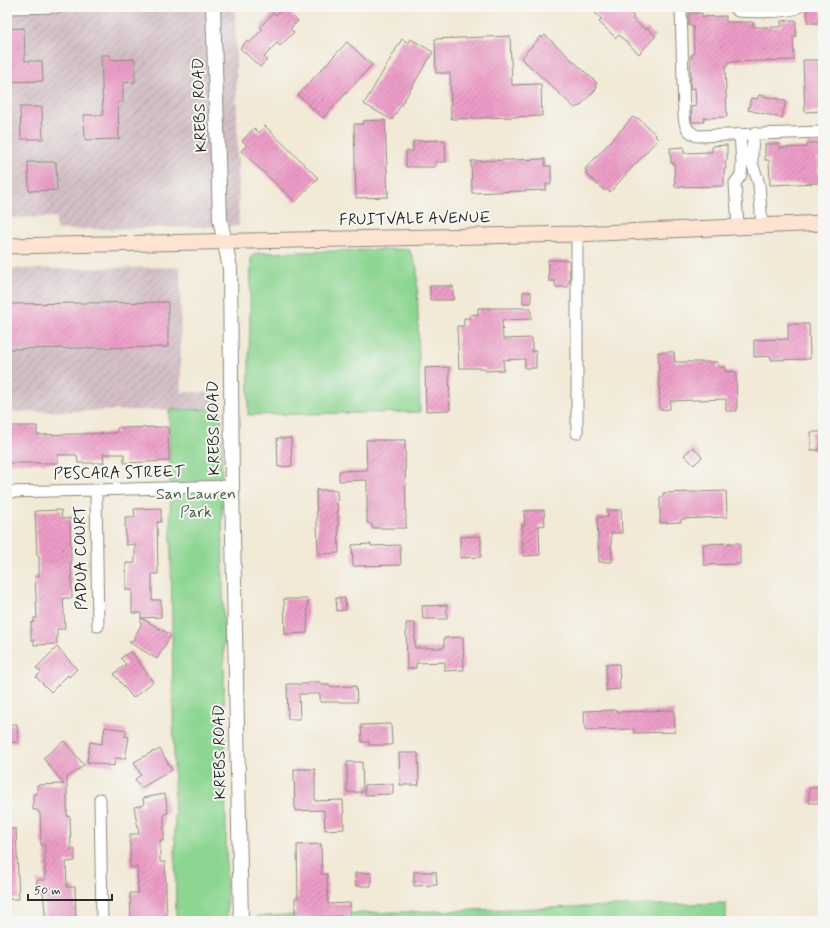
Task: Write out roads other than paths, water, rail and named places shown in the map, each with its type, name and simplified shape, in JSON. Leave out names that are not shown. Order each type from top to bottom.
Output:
[{"type":"main road","name":"FRUITVALE AVENUE","points":[[7,246],[577,234],[823,223]]},
{"type":"street","points":[[7,8],[58,7]]},
{"type":"street","name":"KREBS ROAD","points":[[213,7],[220,218],[230,268],[232,486],[241,921]]},
{"type":"street","points":[[681,7],[685,126],[690,133],[697,136],[823,132]]},
{"type":"street","points":[[733,7],[738,12],[748,12],[795,10],[798,7]]},
{"type":"street","points":[[754,133],[752,163],[759,184],[762,226]]},
{"type":"street","points":[[738,227],[735,183],[741,175],[742,151],[740,134]]},
{"type":"street","points":[[741,175],[756,174]]},
{"type":"street","points":[[577,234],[577,433]]},
{"type":"street","name":"PESCARA STREET","points":[[7,492],[232,486]]},
{"type":"street","name":"PADUA COURT","points":[[96,490],[98,626]]},
{"type":"street","points":[[100,799],[102,921]]},
{"type":"park label","name":"San Lauren Park","points":[[196,503]]}]
